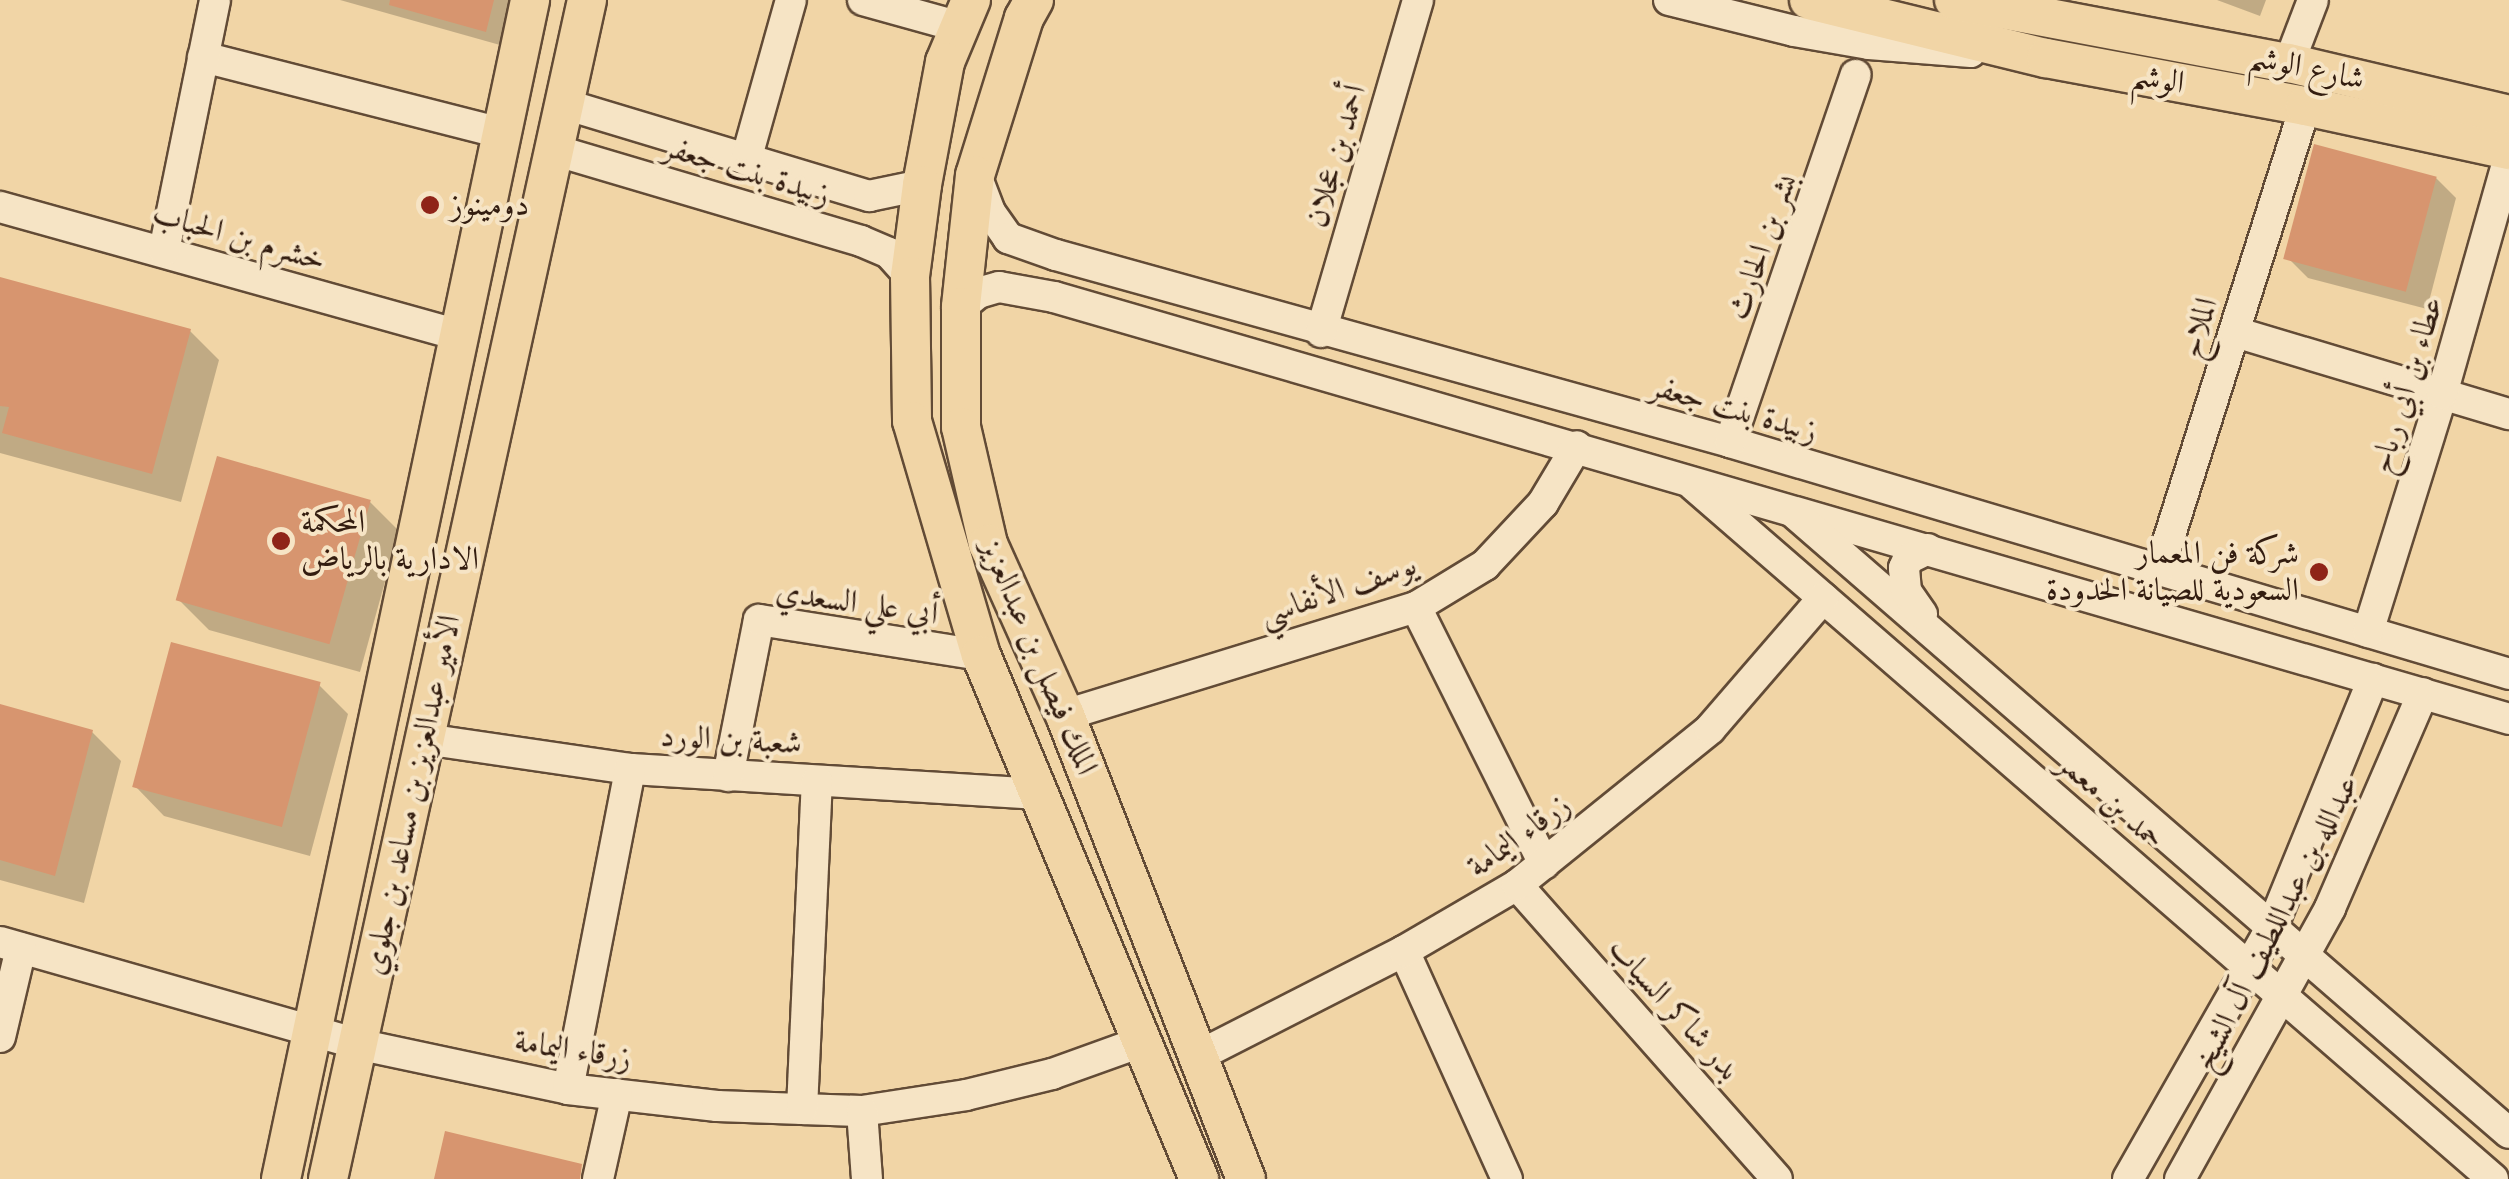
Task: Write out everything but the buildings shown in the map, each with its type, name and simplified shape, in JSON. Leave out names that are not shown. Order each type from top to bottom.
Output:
[{"type":"main road","name":"الأمير عبدالعزيز بن مساعد بن جلوي","points":[[281,1179],[530,0]]},
{"type":"main road","name":"الأمير عبدالعزيز بن مساعد بن جلوي","points":[[328,1179],[586,0]]},
{"type":"main road","name":"الملك فيصل بن عبدالعزيز","points":[[1034,0],[1019,35],[976,175],[961,307],[961,427],[988,544],[1065,716],[1246,1179]]},
{"type":"main road","name":"الوشم","points":[[1809,0],[2046,58],[2304,106],[2509,154]]},
{"type":"main road","points":[[1954,0],[2052,9]]},
{"type":"main road","name":"شارع الوشم","points":[[2052,9],[2135,35],[2289,63],[2509,115]]},
{"type":"main road","name":"الملك فيصل بن عبدالعزيز","points":[[964,13],[945,62],[922,184],[910,276],[912,421],[981,655],[1200,1179]]},
{"type":"street","points":[[164,251],[215,0]]},
{"type":"street","points":[[746,160],[791,0]]},
{"type":"street","points":[[863,0],[964,13]]},
{"type":"street","name":"أحمد بن عجلان","points":[[1321,332],[1418,0]]},
{"type":"street","points":[[1669,0],[1794,31],[1869,44],[2046,58]]},
{"type":"street","points":[[2289,63],[2308,13]]},
{"type":"street","points":[[203,57],[502,134]]},
{"type":"street","name":"بشر بن الحارث","points":[[1730,442],[1856,75]]},
{"type":"street","name":"زبيدة بنت جعفر","points":[[564,104],[869,196],[922,184]]},
{"type":"street","name":"الملاح","points":[[2158,570],[2304,106]]},
{"type":"street","name":"زبيدة بنت جعفر","points":[[554,150],[832,233],[888,253],[910,276]]},
{"type":"street","name":"عطاء بن أبي رباح","points":[[2368,632],[2442,394],[2509,154]]},
{"type":"street","name":"زبيدة بنت جعفر","points":[[976,175],[990,212],[1008,238],[1056,255],[1321,332],[1730,442],[2509,674]]},
{"type":"street","points":[[832,233],[845,232],[858,218],[854,199],[842,188]]},
{"type":"street","name":"خشرم بن الحباب","points":[[0,207],[460,335]]},
{"type":"street","points":[[1054,297],[1037,285],[1034,272],[1044,258],[1056,255]]},
{"type":"street","points":[[961,307],[978,293],[999,287],[1054,297],[2509,718]]},
{"type":"street","points":[[2234,332],[2509,414]]},
{"type":"street","name":"يوسف الأنفاسي","points":[[1065,716],[1416,607],[1485,565],[1543,504],[1577,446]]},
{"type":"street","name":"حمد بن معمر","points":[[1683,477],[2493,1179]]},
{"type":"street","name":"حمد بن معمر","points":[[1787,507],[2509,1134]]},
{"type":"street","points":[[1941,641],[1906,591],[1903,578],[1908,560],[1936,551],[1964,552],[1976,537],[1970,519],[1949,508]]},
{"type":"street","points":[[2043,582],[2022,570],[2019,559],[2030,541],[2052,538]]},
{"type":"street","name":"زرقاء اليمامة","points":[[1200,1055],[1404,951],[1518,886],[1710,729],[1823,598]]},
{"type":"street","points":[[1416,607],[1544,864]]},
{"type":"street","name":"أبي علي السعدي","points":[[728,776],[759,620],[981,655]]},
{"type":"street","name":"عبدالله بن عبداللطيف آل الشيخ","points":[[2128,1179],[2272,928],[2373,679]]},
{"type":"street","name":"عبدالله بن عبداللطيف آل الشيخ","points":[[2180,1179],[2330,908],[2423,693]]},
{"type":"street","name":"شعبة بن الورد","points":[[425,739],[630,769],[1036,794]]},
{"type":"street","points":[[568,1089],[630,769]]},
{"type":"street","points":[[802,1109],[817,781]]},
{"type":"street","name":"بدر شاكر السياب","points":[[1518,886],[1777,1179]]},
{"type":"street","points":[[0,1037],[11,945]]},
{"type":"street","name":"زرقاء اليمامة","points":[[11,945],[357,1044],[568,1089],[717,1106],[862,1112],[966,1096],[1052,1074],[1141,1042]]},
{"type":"street","points":[[1404,951],[1508,1179]]},
{"type":"street","points":[[598,1179],[618,1094]]},
{"type":"street","points":[[862,1112],[868,1179]]},
{"type":"place","name":"دومينوز","points":[[430,205]]},
{"type":"place","name":"المحكمة الادارية بالرياض","points":[[281,541]]},
{"type":"place","name":"شركة فن المعمار السعودية للصيانة الحدودة","points":[[2319,572]]}]
